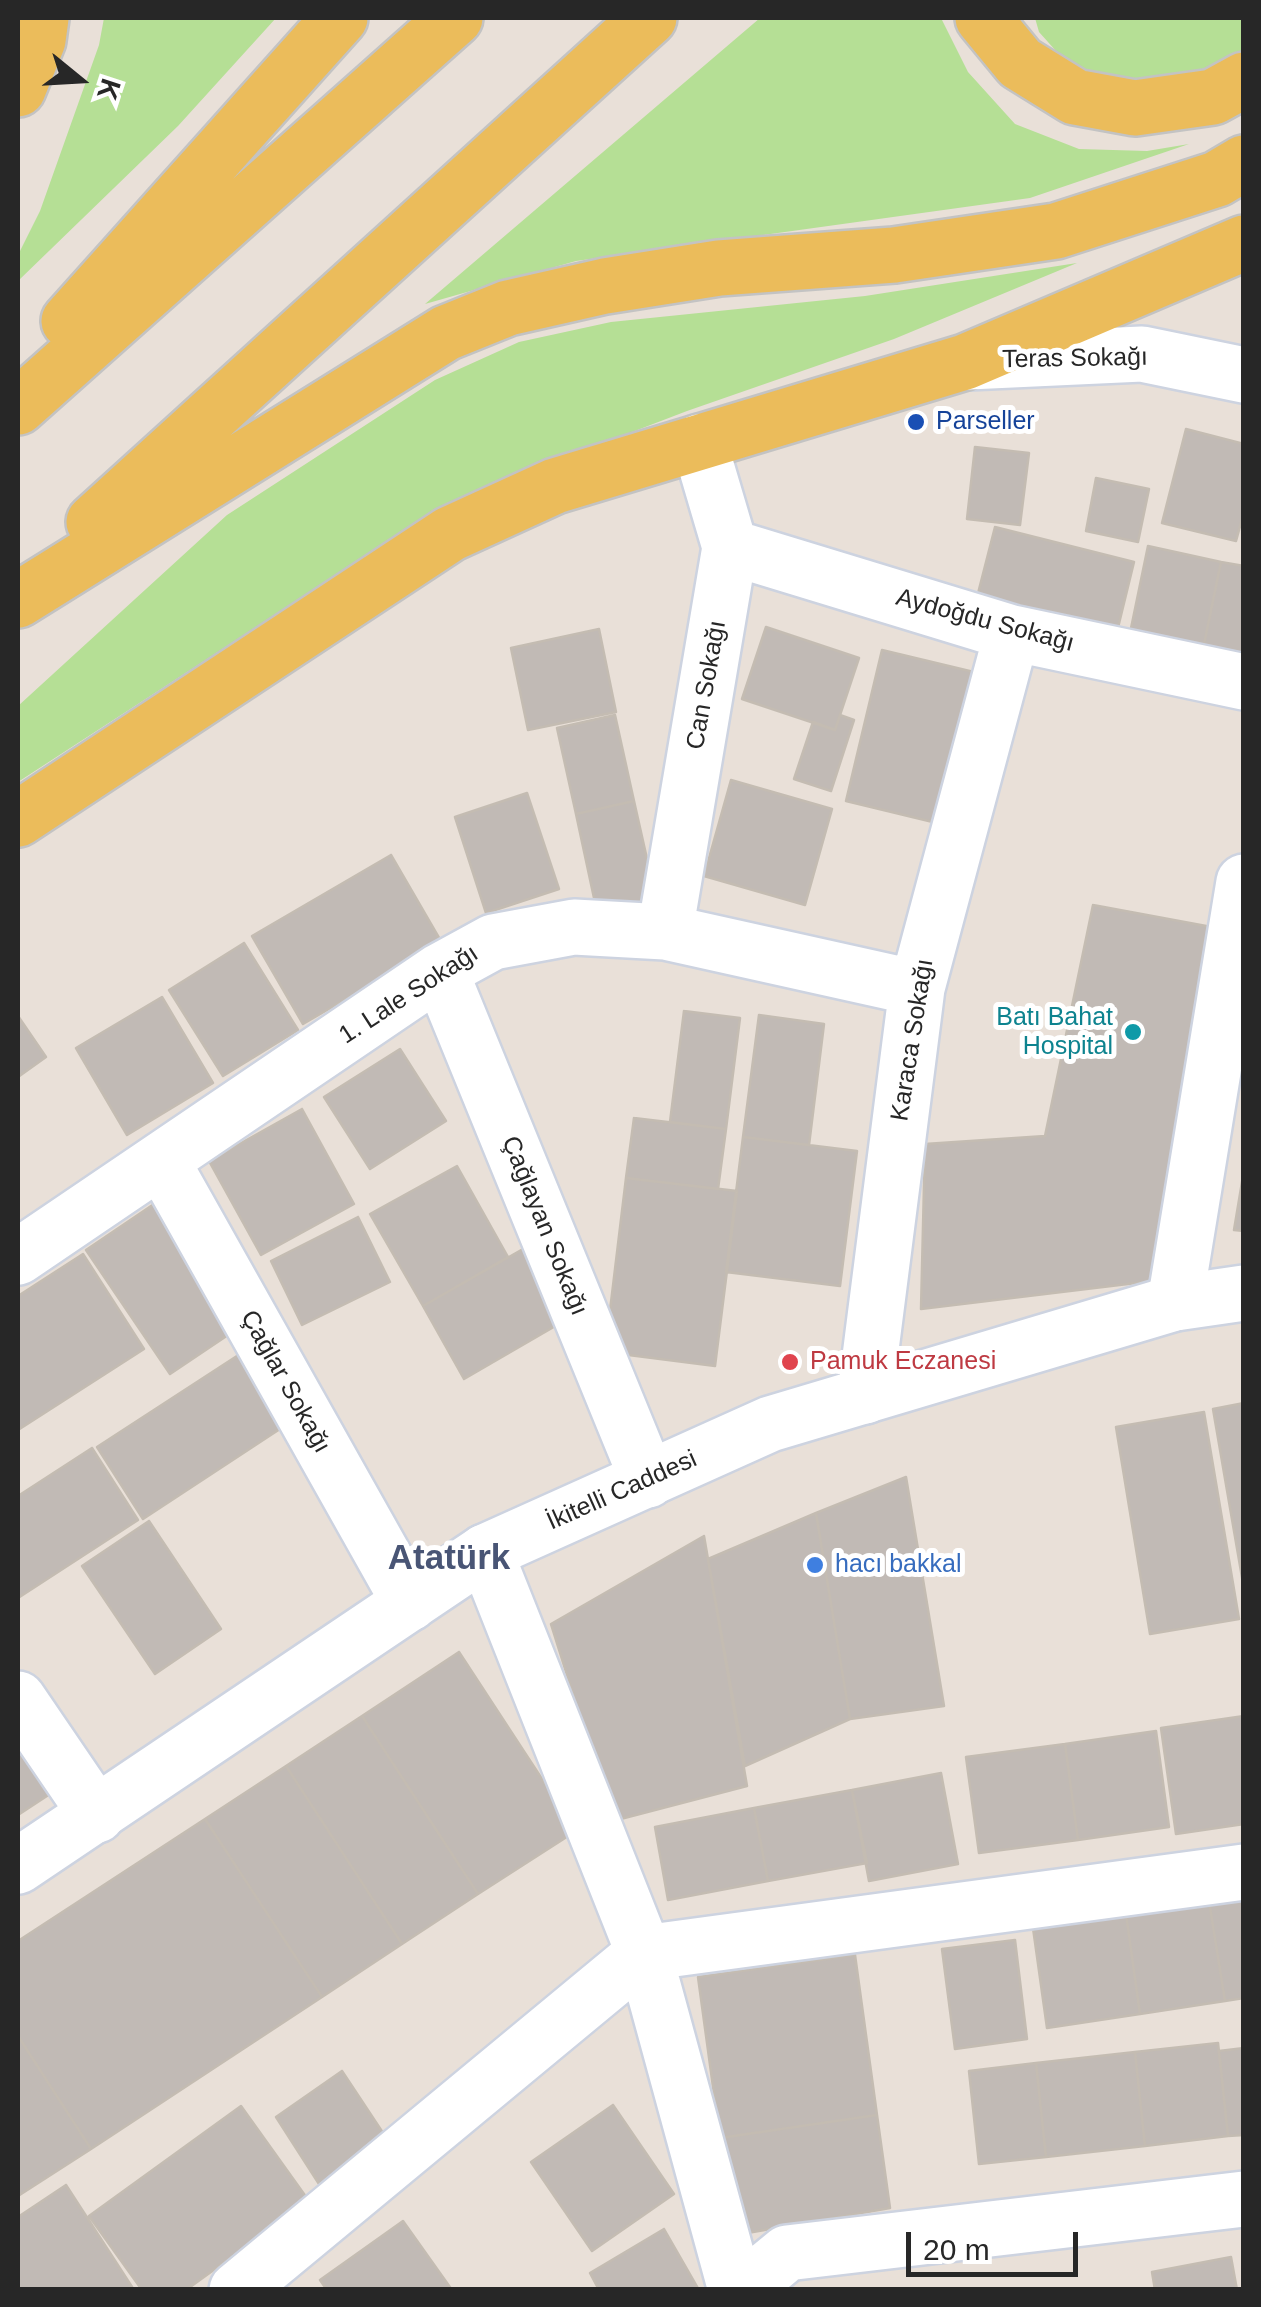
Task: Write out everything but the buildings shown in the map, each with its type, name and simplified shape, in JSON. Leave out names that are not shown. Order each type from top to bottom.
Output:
[{"type":"main road","points":[[18,89],[38,40],[42,18]]},
{"type":"main road","points":[[18,378],[340,18]]},
{"type":"main road","points":[[18,407],[455,18]]},
{"type":"main road","points":[[18,592],[649,18]]},
{"type":"main road","points":[[983,18],[1020,63],[1075,97],[1135,108],[1212,97],[1244,80]]},
{"type":"main road","points":[[18,600],[446,333],[508,308],[605,286],[719,268],[894,255],[1056,232],[1217,179],[1244,164]]},
{"type":"main road","points":[[18,819],[450,534],[555,486],[965,362],[1244,243]]},
{"type":"street","name":"Teras Sokağı","points":[[965,362],[1142,354],[1244,375]]},
{"type":"street","name":"Can Sokağı","points":[[665,932],[730,546],[699,442]]},
{"type":"street","name":"Aydoğdu Sokağı","points":[[730,546],[1012,633],[1244,682]]},
{"type":"street","name":"Karaca Sokağı","points":[[865,1396],[917,988],[1012,633]]},
{"type":"street","points":[[1175,1304],[1238,941],[1244,882]]},
{"type":"street","name":"1. Lale Sokağı","points":[[18,1258],[440,971],[493,942],[574,927],[665,932],[917,988]]},
{"type":"street","name":"Çağlayan Sokağı","points":[[440,971],[648,1480]]},
{"type":"street","name":"Çağlar Sokağı","points":[[161,1160],[410,1603]]},
{"type":"street","name":"İkitelli Caddesi","points":[[18,1866],[485,1552],[770,1424],[1175,1304],[1244,1293]]},
{"type":"street","points":[[485,1552],[644,1954],[739,2290],[787,2253],[1244,2199]]},
{"type":"street","points":[[18,1699],[97,1814]]},
{"type":"street","points":[[236,2290],[644,1954],[1244,1872]]},
{"type":"green space","points":[[104,18],[276,18],[178,126],[18,281],[18,255],[40,211],[99,45]]},
{"type":"green space","points":[[760,18],[941,18],[968,72],[1015,124],[1079,149],[1147,151],[1189,144],[1030,198],[576,261],[425,304]]},
{"type":"green space","points":[[1035,18],[1243,18],[1243,52],[1196,72],[1134,81],[1074,71],[1039,32]]},
{"type":"green space","points":[[1077,263],[894,339],[687,411],[447,503],[18,782],[18,706],[227,515],[435,380],[519,342],[611,322],[865,296]]},
{"type":"place","name":"Parseller","points":[[916,422]]},
{"type":"place","name":"Batı Bahat Hospital","points":[[1133,1032]]},
{"type":"place","name":"Pamuk Eczanesi","points":[[790,1362]]},
{"type":"place","name":"hacı bakkal","points":[[815,1565]]},
{"type":"district","name":"Atatürk","points":[[449,1559]]}]
